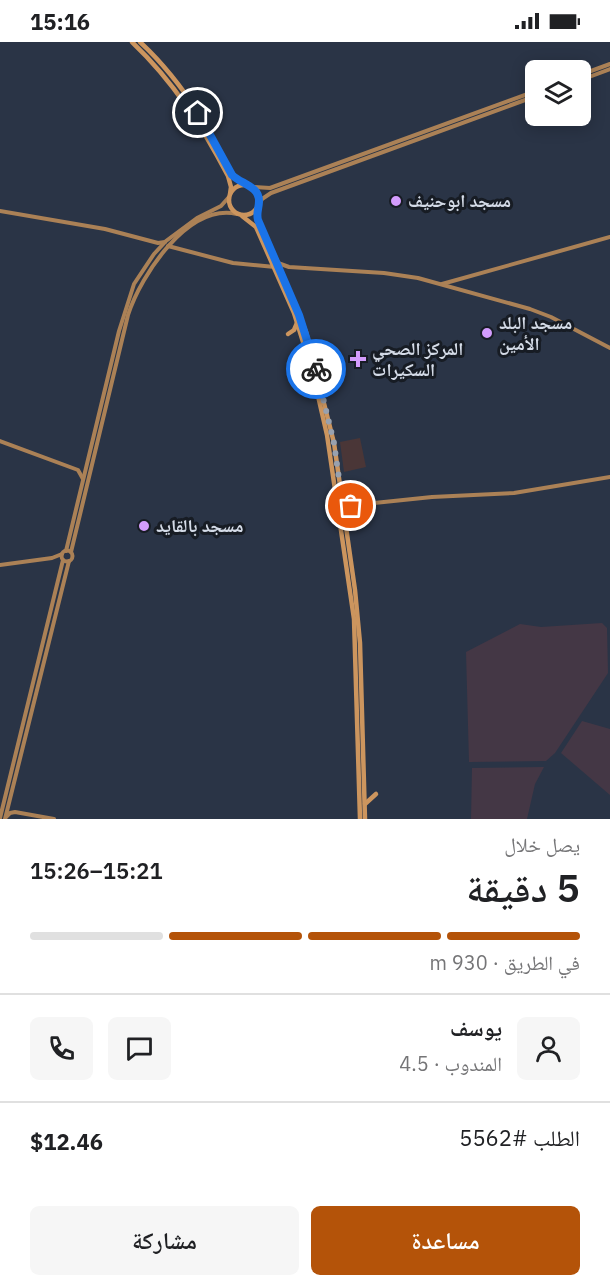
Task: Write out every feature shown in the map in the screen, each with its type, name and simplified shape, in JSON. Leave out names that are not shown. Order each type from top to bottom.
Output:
[{"type":"main road","points":[[132,42],[163,73],[194,115],[228,176],[230,207],[256,227],[282,273],[306,332],[334,443],[345,518],[362,670],[364,786],[362,819]]},
{"type":"main road","points":[[140,42],[167,71],[198,113],[232,175],[252,188],[270,189],[525,95]]},
{"type":"main road","points":[[147,42],[147,49]]},
{"type":"main road","points":[[591,73],[610,64]]},
{"type":"main road","points":[[591,75],[610,69]]},
{"type":"main road","points":[[154,254],[189,228],[211,216],[225,212],[249,215],[262,199],[271,193],[525,100]]},
{"type":"main road","points":[[66,556],[83,480],[122,331],[139,287],[167,244],[197,218],[221,207],[235,188],[246,185]]},
{"type":"main road","points":[[252,188],[259,197],[258,220],[297,323],[314,376],[327,435],[356,619],[362,819]]},
{"type":"main road","points":[[0,211],[105,229],[233,263],[384,273],[441,285],[530,309],[557,320],[610,348]]},
{"type":"main road","points":[[441,285],[610,237]]},
{"type":"main road","points":[[3,818],[130,295],[154,254],[157,246],[152,242]]},
{"type":"main road","points":[[282,273],[289,267]]},
{"type":"main road","points":[[297,323],[291,334],[302,338]]},
{"type":"main road","points":[[0,441],[78,470],[87,465]]},
{"type":"main road","points":[[78,470],[83,480]]},
{"type":"main road","points":[[345,518],[348,508],[355,505],[432,497],[522,492],[610,477]]},
{"type":"main road","points":[[341,493],[347,502],[355,505]]},
{"type":"main road","points":[[0,566],[66,556]]},
{"type":"main road","points":[[3,818],[10,803],[29,712]]},
{"type":"main road","points":[[364,786],[375,794],[364,804]]},
{"type":"main road","points":[[10,803],[15,812]]},
{"type":"main road","points":[[3,818],[15,812],[54,819]]},
{"type":"shaded area","points":[[360,438],[366,467],[344,472],[340,442]]},
{"type":"shaded area","points":[[602,623],[607,628],[608,673],[555,753],[546,761],[469,762],[466,652],[520,624],[541,627]]},
{"type":"shaded area","points":[[582,721],[610,729],[610,795],[561,753]]},
{"type":"shaded area","points":[[544,767],[535,784],[527,819],[471,819],[472,768]]},
{"type":"way so far","points":[[316,369],[334,443],[341,493],[347,502],[355,505],[351,506]]},
{"type":"place","name":"مسجد ابوحنيف","points":[[396,201]]},
{"type":"place","name":"مسجد البلد الأمين","points":[[487,333]]},
{"type":"place","name":"المركز الصحي السكيرات","points":[[358,359]]},
{"type":"place","name":"مسجد بالقايد","points":[[144,526]]},
{"type":"route","points":[[198,113],[232,175],[258,193],[258,220],[306,332],[316,369]]}]
